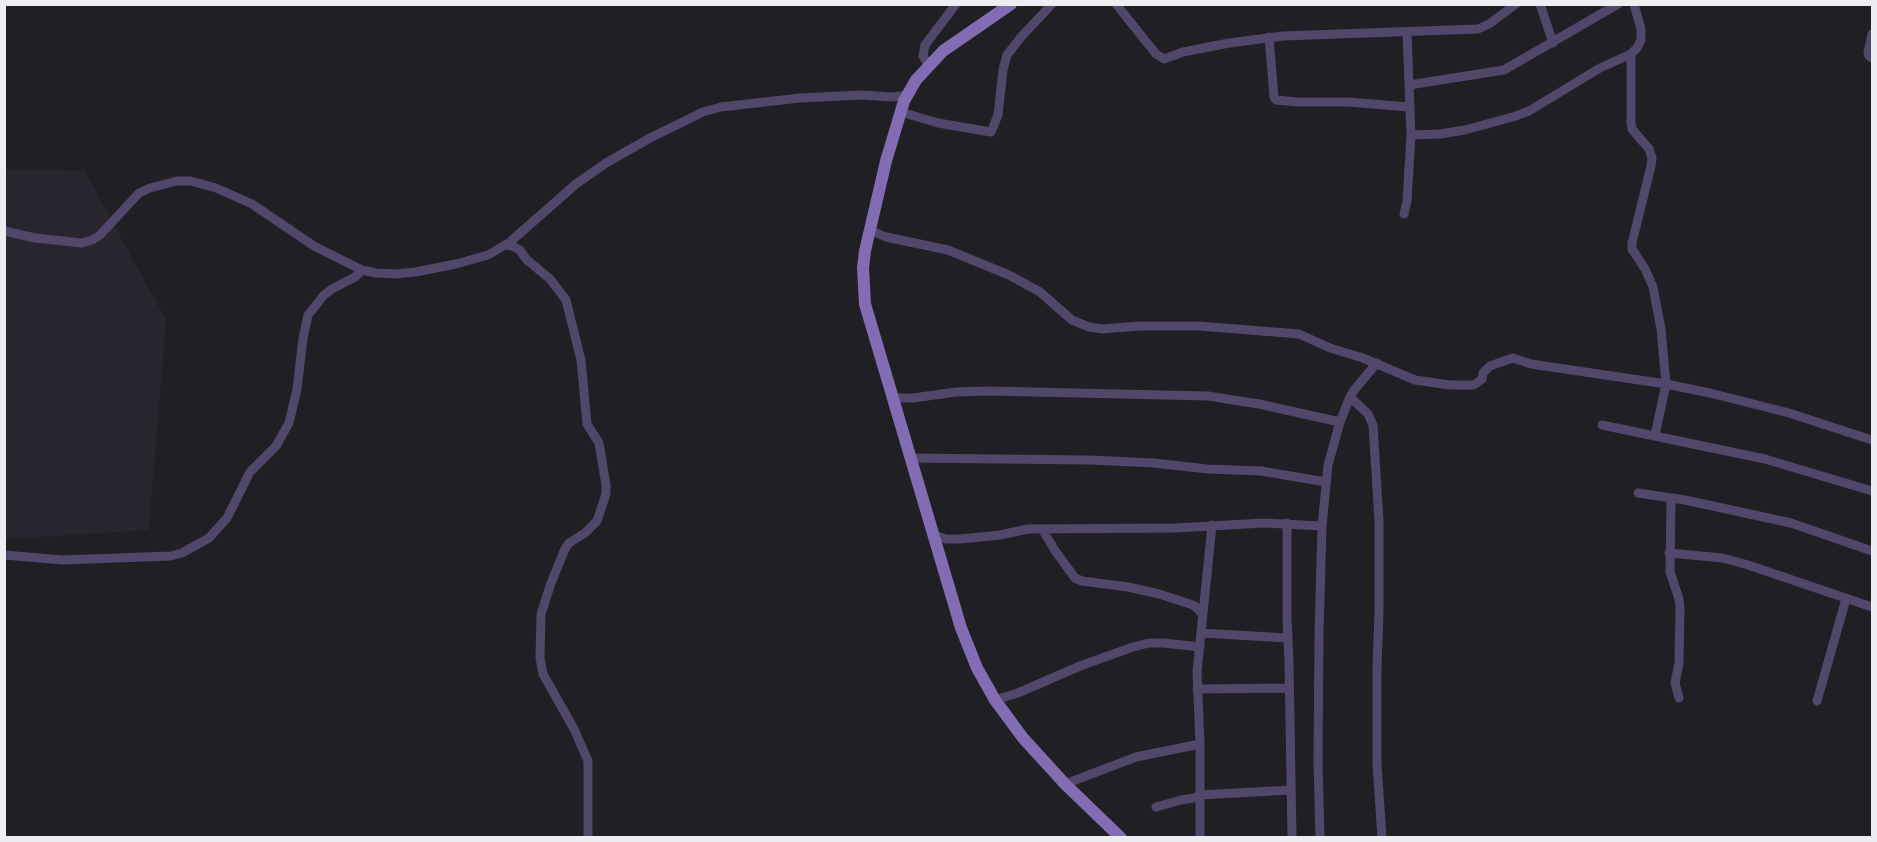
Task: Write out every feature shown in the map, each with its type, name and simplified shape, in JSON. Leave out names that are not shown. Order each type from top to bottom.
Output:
[{"type":"main road","points":[[1011,4],[955,42],[928,65],[908,95],[886,160],[870,230],[863,268],[865,304],[961,628],[977,668],[995,700],[1023,738],[1065,784],[1121,837]]},
{"type":"street","points":[[928,65],[923,56],[925,45],[956,4]]},
{"type":"street","points":[[901,112],[938,123],[991,132],[998,115],[1007,55],[1052,4]]},
{"type":"street","points":[[1116,4],[1156,54],[1164,59],[1195,50],[1269,37],[1478,29],[1489,24],[1516,4]]},
{"type":"street","points":[[1540,4],[1553,43]]},
{"type":"street","points":[[1409,85],[1504,70],[1618,4]]},
{"type":"street","points":[[1411,135],[1465,130],[1516,116],[1529,111],[1600,68],[1631,54],[1638,48],[1641,40],[1641,30],[1634,4]]},
{"type":"street","points":[[1404,214],[1407,201],[1411,135],[1407,32]]},
{"type":"street","points":[[1872,34],[1868,53],[1872,58]]},
{"type":"street","points":[[1269,37],[1276,100],[1410,107]]},
{"type":"street","points":[[1631,54],[1632,129],[1652,153],[1652,166],[1633,237],[1632,249],[1649,278],[1656,297],[1666,384],[1655,435]]},
{"type":"street","points":[[4,231],[35,238],[82,243],[92,240],[109,227],[129,201],[139,193],[177,181],[191,181],[216,188],[252,204],[314,246],[362,270],[396,274],[415,272],[488,255],[506,245],[576,184],[606,163],[703,112],[721,107],[800,98],[908,95]]},
{"type":"street","points":[[870,230],[886,237],[939,246],[1009,274],[1040,292],[1072,320],[1089,327],[1102,329],[1199,326],[1299,334],[1415,380],[1450,385],[1474,385],[1490,366],[1513,358],[1531,364],[1666,384],[1750,402],[1872,440]]},
{"type":"street","points":[[518,235],[520,250],[526,259],[550,279],[566,300],[581,360],[587,424],[599,443],[606,489],[597,521],[569,543],[565,549],[541,614],[540,658],[543,674],[574,729],[588,760],[588,837]]},
{"type":"street","points":[[506,245],[520,250]]},
{"type":"street","points":[[4,555],[63,560],[171,556],[182,553],[209,538],[227,518],[250,472],[276,446],[289,423],[297,389],[308,315],[324,295],[355,277],[362,270]]},
{"type":"street","points":[[1320,837],[1317,740],[1322,526],[1328,465],[1340,422],[1350,398],[1377,363]]},
{"type":"street","points":[[893,398],[989,391],[1208,396],[1259,404],[1340,422]]},
{"type":"street","points":[[1350,398],[1368,414],[1373,425],[1379,521],[1377,764],[1382,837]]},
{"type":"street","points":[[1602,425],[1765,459],[1872,491]]},
{"type":"street","points":[[910,458],[1154,463],[1207,469],[1261,471],[1326,482]]},
{"type":"street","points":[[1638,493],[1791,523],[1872,551]]},
{"type":"street","points":[[1671,498],[1669,553],[1671,579],[1680,608],[1679,663],[1675,683],[1679,698]]},
{"type":"street","points":[[934,535],[946,539],[960,539],[1000,535],[1028,529],[1175,528],[1287,523],[1322,526]]},
{"type":"street","points":[[1287,523],[1292,837]]},
{"type":"street","points":[[1200,837],[1200,744],[1197,689],[1202,614],[1212,525]]},
{"type":"street","points":[[1042,529],[1076,578],[1082,581],[1160,594],[1193,605],[1202,614]]},
{"type":"street","points":[[1669,553],[1723,558],[1748,564],[1872,607]]},
{"type":"street","points":[[1817,701],[1846,599]]},
{"type":"street","points":[[1201,633],[1288,638]]},
{"type":"street","points":[[995,700],[1133,647],[1164,643],[1200,647]]},
{"type":"street","points":[[1197,689],[1289,688]]},
{"type":"street","points":[[1065,784],[1136,758],[1200,744]]},
{"type":"street","points":[[1156,807],[1199,797],[1199,795],[1291,790]]},
{"type":"shaded area","points":[[5,169],[85,171],[166,320],[149,530],[5,539]]}]
